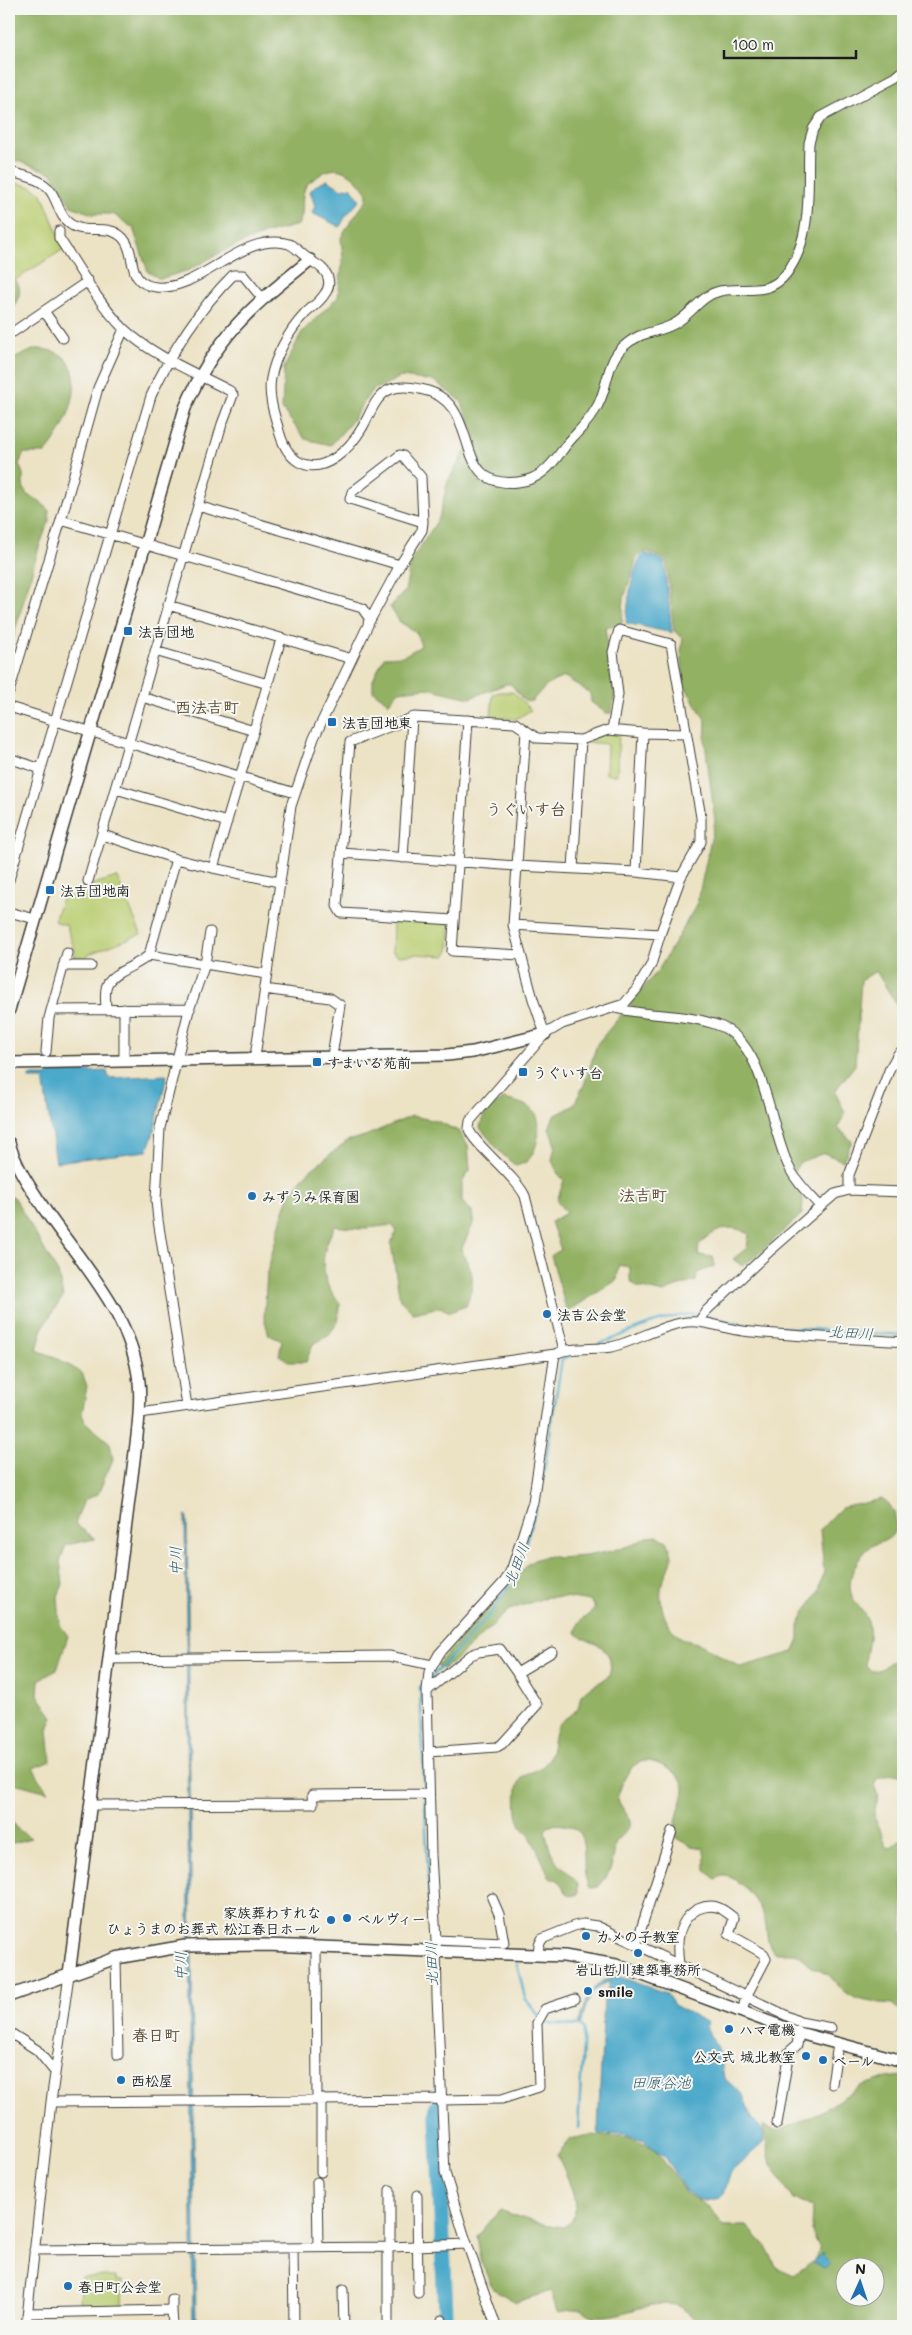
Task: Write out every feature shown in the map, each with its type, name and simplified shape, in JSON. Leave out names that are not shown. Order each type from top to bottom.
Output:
[{"type":"street","points":[[9,172],[37,180],[48,188],[64,218],[70,225],[78,228],[104,229],[117,233],[129,246],[134,272],[144,283],[151,286],[167,287],[184,282],[235,255],[270,244],[290,245],[326,272],[328,287],[324,296],[303,316],[288,337],[274,365],[270,385],[272,408],[281,438],[292,457],[307,465],[320,465],[330,461],[340,454],[360,432],[378,399],[392,389],[407,388],[432,392],[449,403],[459,417],[472,460],[482,473],[505,481],[515,482],[528,480],[542,474],[588,421],[599,403],[614,355],[626,344],[639,335],[666,328],[678,322],[709,296],[721,291],[765,290],[776,284],[787,273],[806,232],[808,143],[813,129],[821,117],[896,77],[903,71]]},
{"type":"street","points":[[59,231],[60,238],[88,281],[124,329],[146,346],[230,391],[233,395],[222,424],[128,743],[103,836],[88,881]]},
{"type":"street","points":[[9,1010],[185,408],[201,375],[225,336],[262,298],[310,260]]},
{"type":"street","points":[[9,880],[150,396],[168,358],[194,319],[233,275],[243,275],[262,298]]},
{"type":"street","points":[[13,332],[88,281]]},
{"type":"street","points":[[44,311],[63,338]]},
{"type":"street","points":[[9,692],[61,520],[98,388],[124,329]]},
{"type":"street","points":[[255,1058],[286,827],[295,793],[314,738],[368,625],[400,565],[422,530],[423,522],[421,477],[403,456],[397,456],[352,492],[350,496],[352,500],[423,522]]},
{"type":"street","points":[[198,506],[400,565]]},
{"type":"street","points":[[61,520],[362,608],[369,618],[368,625]]},
{"type":"street","points":[[168,606],[352,659]]},
{"type":"street","points":[[9,1062],[447,1055],[473,1052],[545,1034],[562,1024],[624,1004],[640,984],[651,965],[681,877],[688,868],[701,842],[702,828],[671,644],[619,630],[613,652],[618,694],[612,730]]},
{"type":"street","points":[[213,868],[281,639]]},
{"type":"street","points":[[155,651],[268,684]]},
{"type":"street","points":[[142,697],[254,731]]},
{"type":"street","points":[[9,707],[295,793]]},
{"type":"street","points":[[403,858],[412,718]]},
{"type":"street","points":[[454,920],[341,913],[337,906],[350,742],[412,718],[515,723],[537,738],[581,740],[608,730],[686,734]]},
{"type":"street","points":[[468,720],[452,951],[521,955]]},
{"type":"street","points":[[526,731],[513,924],[545,1034]]},
{"type":"street","points":[[636,872],[643,733]]},
{"type":"street","points":[[573,869],[581,740]]},
{"type":"street","points":[[9,758],[41,769]]},
{"type":"street","points":[[116,790],[228,822]]},
{"type":"street","points":[[103,836],[176,859],[279,882]]},
{"type":"street","points":[[342,853],[517,866],[636,872],[681,877]]},
{"type":"street","points":[[106,1010],[106,988],[110,979],[140,964],[149,955],[176,859]]},
{"type":"street","points":[[9,912],[35,919]]},
{"type":"street","points":[[513,924],[660,934]]},
{"type":"street","points":[[185,1407],[156,1200],[160,1128],[176,1059],[190,1008],[205,964],[210,932]]},
{"type":"street","points":[[46,1052],[51,1010],[67,953]]},
{"type":"street","points":[[149,955],[266,974]]},
{"type":"street","points":[[63,966],[91,966]]},
{"type":"street","points":[[264,989],[330,998],[340,1005],[332,1056]]},
{"type":"street","points":[[51,1010],[190,1008]]},
{"type":"street","points":[[615,1008],[705,1021],[723,1028],[737,1038],[748,1052],[758,1071],[776,1134],[789,1168],[820,1206]]},
{"type":"street","points":[[124,1009],[124,1060]]},
{"type":"street","points":[[496,2326],[467,2244],[445,2173],[425,1794],[428,1752],[427,1688],[431,1669],[439,1654],[505,1581],[512,1568],[534,1502],[559,1352],[526,1196],[516,1181],[469,1130],[470,1121],[545,1034]]},
{"type":"street","points":[[849,1190],[849,1175],[890,1068],[898,1054],[903,1050]]},
{"type":"street","points":[[9,1143],[27,1182],[98,1284],[119,1318],[135,1357],[139,1384],[140,1414],[69,1975],[50,2102],[26,2326]]},
{"type":"street","points":[[699,1322],[713,1305],[835,1194],[849,1190],[903,1192]]},
{"type":"street","points":[[140,1414],[267,1397],[559,1352],[608,1347],[672,1326],[699,1322],[742,1331],[903,1342]]},
{"type":"street","points":[[427,1688],[471,1655],[478,1652],[500,1649],[537,1705],[502,1744],[497,1747],[428,1752]]},
{"type":"street","points":[[517,1673],[552,1652]]},
{"type":"street","points":[[108,1659],[389,1656],[431,1669]]},
{"type":"street","points":[[91,1805],[313,1804],[312,1796],[425,1794]]},
{"type":"street","points":[[636,1945],[672,1831]]},
{"type":"street","points":[[433,1948],[504,1943],[499,1914],[492,1898]]},
{"type":"street","points":[[679,1964],[677,1950],[681,1926],[690,1914],[704,1906],[719,1908],[734,1918],[729,1934],[764,1954],[766,1959],[746,1997],[742,2012]]},
{"type":"street","points":[[538,1954],[542,1939],[583,1924],[597,1926],[800,2022],[831,2028]]},
{"type":"street","points":[[9,1996],[116,1958],[186,1946],[433,1948],[538,1954],[593,1960],[616,1965],[799,2032],[903,2061]]},
{"type":"street","points":[[316,1948],[321,2172]]},
{"type":"street","points":[[116,1958],[118,2055]]},
{"type":"street","points":[[50,2102],[319,2098],[502,2099],[539,2087],[537,2023],[545,2010],[575,1999]]},
{"type":"street","points":[[9,2032],[38,2050],[55,2072]]},
{"type":"street","points":[[777,2124],[789,2052],[797,2045],[799,2032]]},
{"type":"street","points":[[832,2084],[838,2044]]},
{"type":"street","points":[[317,2182],[318,2247]]},
{"type":"street","points":[[388,2326],[390,2190]]},
{"type":"street","points":[[418,2195],[418,2293]]},
{"type":"street","points":[[34,2250],[389,2247],[467,2244]]},
{"type":"street","points":[[293,2248],[294,2326]]},
{"type":"street","points":[[343,2290],[344,2326]]},
{"type":"street","points":[[172,2299],[172,2326]]},
{"type":"street","points":[[28,2313],[172,2310]]},
{"type":"green space","points":[[9,9],[903,9],[903,1010],[900,1010],[876,971],[861,980],[855,1065],[835,1091],[845,1113],[838,1128],[852,1141],[843,1161],[824,1153],[800,1162],[790,1178],[803,1199],[802,1214],[755,1257],[742,1266],[733,1259],[747,1248],[749,1234],[741,1230],[722,1229],[699,1245],[698,1255],[713,1257],[715,1266],[697,1273],[696,1281],[670,1289],[664,1293],[638,1287],[630,1281],[630,1267],[619,1265],[617,1280],[567,1312],[551,1255],[561,1250],[551,1222],[566,1213],[557,1201],[564,1180],[558,1174],[552,1160],[555,1145],[549,1128],[554,1116],[573,1106],[584,1085],[597,1044],[659,969],[697,904],[715,821],[705,742],[706,721],[684,685],[681,651],[683,638],[674,631],[666,560],[646,551],[637,557],[624,598],[622,623],[605,627],[615,696],[611,713],[606,713],[591,702],[590,693],[565,677],[547,686],[532,701],[524,701],[511,684],[506,684],[470,698],[427,688],[399,691],[389,703],[373,691],[373,680],[384,657],[403,656],[421,646],[417,633],[400,622],[390,607],[405,591],[411,561],[439,518],[448,481],[475,435],[461,401],[434,381],[401,377],[371,391],[352,421],[331,445],[305,439],[282,409],[284,368],[302,332],[338,297],[343,258],[341,238],[366,201],[367,194],[351,175],[338,170],[324,172],[311,181],[305,189],[302,216],[298,225],[264,234],[227,249],[189,270],[160,279],[148,272],[133,228],[113,214],[92,214],[71,206],[52,173],[15,160],[9,161]]},
{"type":"green space","points":[[9,181],[32,187],[42,194],[64,249],[15,280],[9,274]]},
{"type":"green space","points":[[9,273],[17,283],[20,292],[9,312]]},
{"type":"green space","points":[[35,349],[55,352],[68,361],[74,374],[74,390],[64,425],[55,440],[45,453],[24,453],[19,464],[23,474],[23,486],[27,495],[40,501],[49,511],[49,521],[39,547],[9,652],[9,361]]},
{"type":"green space","points":[[513,692],[531,710],[516,719],[491,717],[493,694]]},
{"type":"green space","points":[[608,732],[619,733],[617,775],[606,774],[607,744],[585,742]]},
{"type":"green space","points":[[117,877],[141,934],[89,954],[86,958],[74,957],[75,950],[66,925],[54,921],[64,893]]},
{"type":"green space","points":[[402,921],[447,923],[450,925],[449,951],[445,956],[418,954],[399,956],[392,951],[393,924]]},
{"type":"green space","points":[[504,1099],[528,1106],[537,1116],[539,1129],[534,1151],[527,1161],[516,1166],[501,1153],[480,1128],[483,1118],[488,1111]]},
{"type":"green space","points":[[412,1116],[437,1121],[458,1131],[468,1145],[470,1169],[462,1183],[462,1202],[473,1212],[473,1224],[461,1250],[469,1265],[472,1277],[471,1290],[466,1306],[450,1312],[440,1307],[413,1313],[400,1300],[391,1244],[396,1231],[392,1225],[360,1229],[335,1226],[326,1246],[323,1266],[328,1285],[340,1303],[338,1322],[328,1336],[313,1344],[306,1362],[290,1362],[279,1355],[282,1341],[269,1335],[264,1318],[267,1273],[282,1216],[290,1194],[307,1173],[347,1141],[365,1136]]},
{"type":"green space","points":[[9,1196],[14,1197],[58,1273],[63,1296],[43,1327],[37,1350],[55,1357],[82,1373],[87,1386],[82,1414],[85,1422],[110,1443],[113,1459],[98,1494],[84,1500],[75,1524],[95,1539],[66,1545],[60,1561],[63,1584],[58,1596],[60,1625],[68,1636],[57,1670],[39,1680],[38,1695],[53,1717],[48,1729],[51,1761],[33,1768],[48,1792],[14,1783],[9,1786]]},
{"type":"green space","points":[[882,1499],[893,1510],[896,1523],[894,1532],[889,1538],[871,1546],[863,1554],[854,1569],[850,1585],[855,1602],[868,1622],[869,1637],[865,1664],[870,1671],[876,1671],[885,1667],[903,1651],[903,1775],[892,1774],[879,1778],[874,1785],[877,1801],[874,1816],[885,1845],[890,1848],[903,1837],[903,2015],[892,2004],[857,1999],[843,1991],[829,1975],[808,1965],[801,1956],[794,1953],[775,1953],[768,1942],[763,1914],[749,1892],[736,1880],[729,1877],[722,1876],[716,1879],[706,1868],[703,1848],[691,1846],[677,1838],[676,1823],[683,1795],[683,1783],[674,1773],[653,1762],[645,1761],[638,1763],[627,1774],[623,1782],[617,1799],[629,1818],[630,1825],[615,1843],[611,1867],[598,1887],[590,1888],[586,1879],[581,1837],[576,1829],[565,1825],[549,1825],[545,1830],[550,1848],[556,1860],[578,1883],[578,1894],[571,1896],[558,1880],[550,1878],[535,1845],[519,1821],[516,1806],[517,1790],[524,1776],[539,1769],[547,1762],[557,1727],[577,1709],[582,1694],[608,1677],[610,1672],[607,1652],[576,1633],[579,1622],[594,1610],[594,1605],[590,1601],[565,1597],[547,1597],[509,1610],[452,1663],[443,1669],[437,1665],[497,1599],[515,1583],[526,1565],[536,1559],[550,1556],[558,1558],[585,1556],[611,1551],[632,1545],[647,1537],[658,1536],[667,1541],[672,1553],[671,1562],[661,1587],[661,1602],[665,1618],[673,1631],[685,1639],[701,1644],[741,1667],[793,1652],[799,1639],[799,1625],[804,1613],[819,1591],[824,1571],[820,1530],[841,1508]]},
{"type":"green space","points":[[9,1816],[16,1828],[31,1838],[9,1844]]},
{"type":"green space","points":[[903,2075],[903,2326],[701,2326],[686,2311],[674,2305],[653,2305],[614,2315],[594,2316],[580,2309],[557,2312],[551,2291],[516,2302],[493,2289],[482,2264],[477,2237],[500,2210],[536,2223],[563,2227],[571,2222],[575,2213],[575,2205],[571,2187],[557,2155],[570,2139],[590,2135],[629,2138],[654,2148],[685,2193],[709,2207],[724,2226],[747,2226],[767,2248],[777,2268],[793,2275],[813,2262],[820,2248],[811,2231],[812,2207],[793,2199],[771,2164],[763,2126],[780,2131],[824,2110],[860,2086],[887,2077]]},
{"type":"green space","points":[[81,2277],[116,2277],[116,2281],[123,2281],[122,2307],[80,2308]]},
{"type":"water","points":[[327,180],[342,189],[351,187],[360,200],[345,217],[340,227],[312,213],[315,206],[310,191]]},
{"type":"water","points":[[645,553],[664,561],[672,633],[626,623],[633,576],[636,566]]},
{"type":"water","points":[[107,1071],[109,1078],[167,1075],[154,1132],[147,1151],[56,1162],[43,1079],[29,1079],[29,1076],[48,1076],[48,1073]]},
{"type":"water","points":[[187,1515],[196,2326],[193,2326],[185,1516]]},
{"type":"water","name":"田原谷池","points":[[614,1975],[666,1993],[674,2005],[708,2023],[706,2027],[720,2054],[724,2078],[743,2095],[752,2118],[763,2131],[764,2142],[731,2172],[724,2193],[719,2198],[706,2201],[699,2200],[685,2191],[666,2158],[644,2141],[623,2135],[599,2134],[604,1998],[610,1982],[603,1984],[593,1993],[586,2006],[580,2026],[578,2026],[585,2003],[592,1990]]},
{"type":"water","points":[[823,2252],[830,2263],[825,2268],[812,2263]]},
{"type":"waterway","name":"北田川","points":[[599,1344],[676,1316],[701,1315]]},
{"type":"waterway","name":"北田川","points":[[706,1316],[745,1325],[903,1335]]},
{"type":"waterway","name":"北田川","points":[[431,1678],[493,1611],[511,1582],[521,1559],[540,1495],[562,1359],[577,1353]]},
{"type":"waterway","name":"北田川","points":[[425,1683],[420,1687],[431,1947]]},
{"type":"waterway","name":"北田川","points":[[431,1955],[432,1974]]},
{"type":"waterway","points":[[517,1964],[525,1998],[539,2016]]},
{"type":"waterway","points":[[541,2018],[549,2023],[578,2026]]},
{"type":"waterway","points":[[578,2128],[584,2029],[580,2026]]},
{"type":"waterway","name":"北田川","points":[[436,2070],[437,2091]]},
{"type":"waterway","name":"北田川","points":[[437,2107],[446,2326]]},
{"type":"place","name":"法吉団地","points":[[128,631]]},
{"type":"place","name":"法吉団地東","points":[[332,722]]},
{"type":"place","name":"法吉団地南","points":[[50,890]]},
{"type":"place","name":"すまいる苑前","points":[[317,1062]]},
{"type":"place","name":"うぐいす台","points":[[523,1072]]},
{"type":"place","name":"みずうみ保育園","points":[[252,1196]]},
{"type":"place","name":"法吉公会堂","points":[[547,1314]]},
{"type":"place","name":"ベルヴィー","points":[[347,1918]]},
{"type":"place","name":"家族葬わすれな ひょうまのお葬式 松江春日ホール","points":[[331,1920]]},
{"type":"place","name":"カメの子教室","points":[[586,1936]]},
{"type":"place","name":"岩山哲川建築事務所","points":[[638,1953]]},
{"type":"place","name":"smile","points":[[588,1991]]},
{"type":"place","name":"ハマ電機","points":[[729,2029]]},
{"type":"place","name":"公文式 城北教室","points":[[806,2056]]},
{"type":"place","name":"ベール","points":[[823,2060]]},
{"type":"place","name":"西松屋","points":[[121,2080]]},
{"type":"place","name":"春日町公会堂","points":[[68,2286]]},
{"type":"district","name":"西法吉町","points":[[207,706]]},
{"type":"district","name":"うぐいす台","points":[[526,808]]},
{"type":"district","name":"法吉町","points":[[643,1194]]},
{"type":"district","name":"春日町","points":[[156,2034]]},
{"type":"water label","name":"中川","points":[[175,1561]]},
{"type":"water label","name":"中川","points":[[180,1966]]}]
